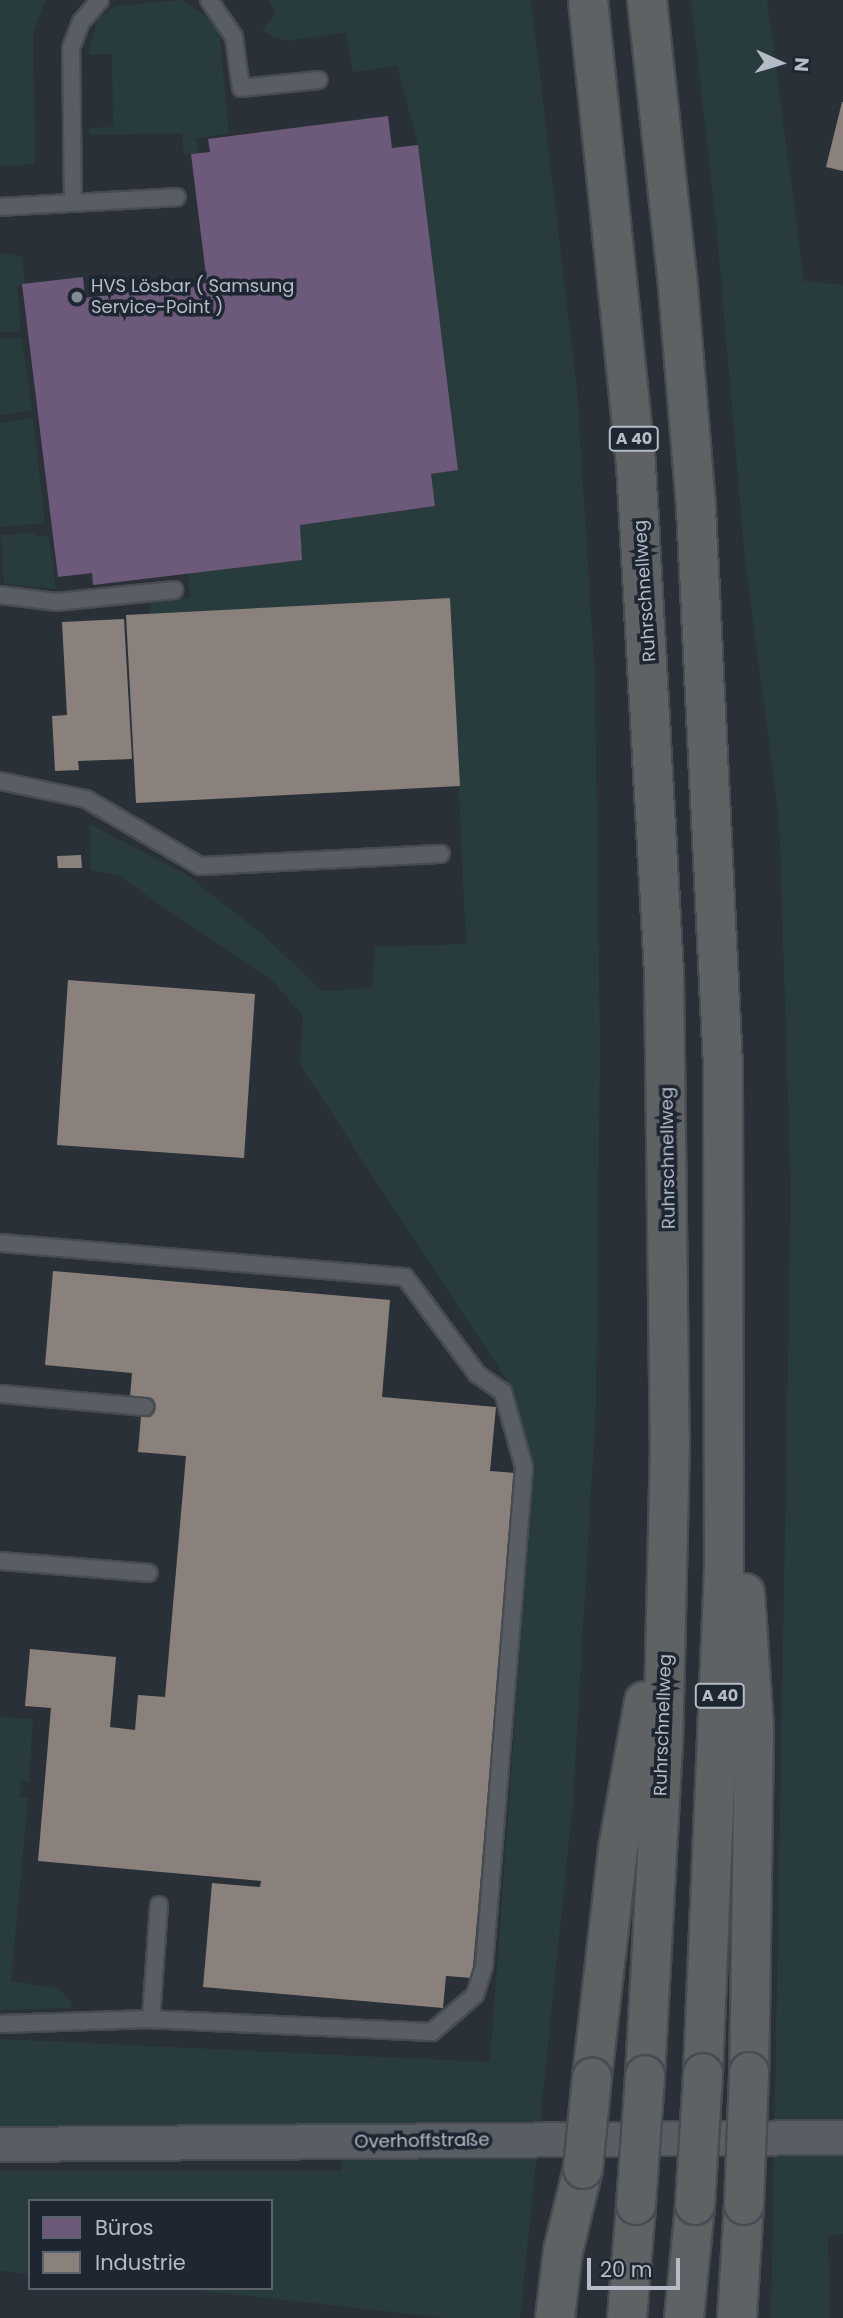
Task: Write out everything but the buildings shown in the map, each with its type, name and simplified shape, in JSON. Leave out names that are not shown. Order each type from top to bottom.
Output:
[{"type":"highway","name":"Ruhrschnellweg","points":[[589,0],[636,465],[656,785],[669,1209],[668,1533],[662,1756],[645,2075],[627,2318]]},
{"type":"highway","name":"A 40","points":[[646,0],[678,287],[705,659],[719,915],[726,1318],[724,1568],[703,2073],[695,2205],[684,2318]]},
{"type":"highway","points":[[726,1318],[754,1730],[749,2071],[738,2318]]},
{"type":"highway","points":[[575,2318],[580,2192],[618,1849],[660,1606],[668,1533]]},
{"type":"highway","points":[[555,2318],[580,2192]]},
{"type":"street","name":"Overhoffstraße","points":[[0,2144],[843,2137]]},
{"type":"lane","points":[[73,203],[71,48],[81,22],[100,0]]},
{"type":"lane","points":[[209,0],[234,37],[241,88],[319,80]]},
{"type":"lane","points":[[0,207],[177,197]]},
{"type":"lane","points":[[0,594],[56,602],[174,590]]},
{"type":"lane","points":[[0,781],[86,799],[200,866],[441,854]]},
{"type":"lane","points":[[0,1244],[405,1278],[477,1374],[503,1392],[524,1467],[484,1966],[475,1995],[432,2032],[151,2020],[0,2024]]},
{"type":"lane","points":[[0,1394],[145,1407]]},
{"type":"lane","points":[[0,1561],[149,1573]]},
{"type":"lane","points":[[151,2020],[159,1905]]},
{"type":"shaded area","points":[[0,0],[46,0],[33,32],[35,164],[0,166]]},
{"type":"shaded area","points":[[182,0],[213,20],[220,38],[229,134],[196,138],[198,153],[184,155],[182,133],[90,135],[90,128],[113,127],[112,54],[88,54],[98,18],[116,6]]},
{"type":"shaded area","points":[[267,0],[531,0],[577,391],[595,677],[600,1047],[596,1405],[573,1801],[520,2318],[446,2318],[196,2290],[273,2290],[273,2199],[28,2199],[28,2274],[0,2271],[0,2171],[342,2171],[341,2124],[0,2127],[0,2039],[490,2062],[532,1486],[510,1385],[300,1065],[303,1016],[274,982],[117,875],[91,870],[90,824],[185,874],[262,934],[322,991],[372,988],[375,947],[466,944],[450,598],[150,614],[149,601],[190,598],[188,571],[302,560],[300,525],[431,474],[458,470],[418,145],[397,66],[353,72],[346,32],[289,41],[274,37],[262,30],[276,13]]},
{"type":"shaded area","points":[[691,0],[767,0],[804,281],[843,285],[843,2234],[828,2235],[830,2318],[771,2318],[791,1191],[779,817],[745,560],[717,233]]},
{"type":"shaded area","points":[[0,253],[23,257],[24,284],[17,286],[21,331],[0,333]]},
{"type":"shaded area","points":[[0,339],[22,339],[32,410],[0,415]]},
{"type":"shaded area","points":[[33,418],[45,523],[0,527],[0,423]]},
{"type":"shaded area","points":[[36,532],[36,537],[49,535],[56,589],[4,584],[1,535]]},
{"type":"shaded area","points":[[0,1717],[33,1719],[29,1782],[21,1782],[20,1798],[28,1798],[11,1981],[57,1988],[72,2002],[71,2008],[0,2010]]},
{"type":"place","name":"HVS Lösbar ( Samsung Service-Point )","points":[[77,297]]}]
